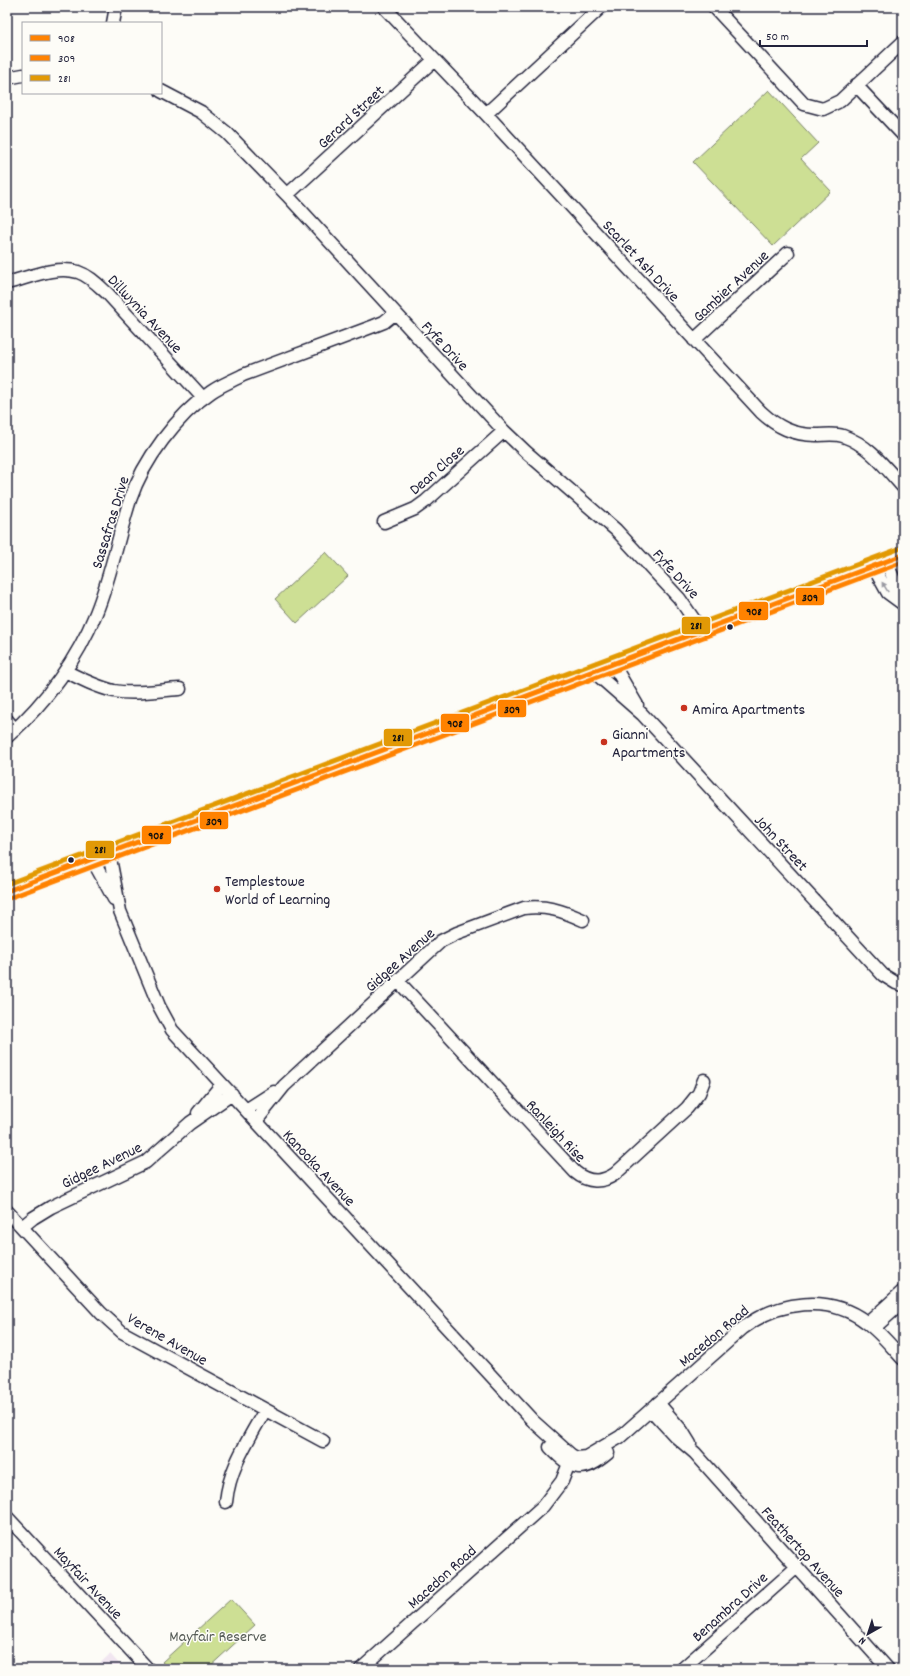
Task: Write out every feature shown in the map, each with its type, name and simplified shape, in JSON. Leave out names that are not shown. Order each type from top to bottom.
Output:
[{"type":"main road","points":[[7,891],[903,555]]},
{"type":"street","points":[[113,22],[116,7]]},
{"type":"street","name":"Scarlet Ash Drive","points":[[384,7],[486,114],[694,340],[772,422],[782,428],[794,432],[842,436],[854,440],[874,455],[903,486]]},
{"type":"street","points":[[486,114],[601,7]]},
{"type":"street","points":[[714,7],[804,104],[822,109],[840,101],[903,42]]},
{"type":"street","name":"Gerard Street","points":[[287,195],[434,60]]},
{"type":"street","points":[[7,78],[22,75]]},
{"type":"street","points":[[856,85],[903,135]]},
{"type":"street","name":"Fyfe Drive","points":[[162,91],[180,100],[215,122],[287,195],[504,431],[616,530],[679,598],[701,630]]},
{"type":"street","name":"Gambier Avenue","points":[[694,340],[788,253]]},
{"type":"street","name":"Dillwynia Avenue","points":[[7,284],[55,270],[78,272],[92,280],[108,294],[203,398]]},
{"type":"street","name":"Sassafras Drive","points":[[11,734],[45,698],[65,671],[96,613],[109,577],[130,498],[151,456],[165,437],[203,398],[223,385],[243,375],[374,326],[395,313]]},
{"type":"street","name":"Dean Close","points":[[384,522],[415,509],[426,501],[504,431]]},
{"type":"street","points":[[880,563],[903,602]]},
{"type":"street","name":"John Street","points":[[613,664],[642,714]]},
{"type":"street","points":[[65,671],[94,685],[115,691],[130,692],[180,688]]},
{"type":"street","name":"John Street","points":[[593,672],[642,714],[884,975],[896,984],[903,985]]},
{"type":"street","points":[[7,720],[11,734]]},
{"type":"street","name":"Kanooka Avenue","points":[[108,853],[120,911]]},
{"type":"street","name":"Kanooka Avenue","points":[[92,859],[120,911],[156,999],[168,1024],[533,1421],[565,1451],[573,1464]]},
{"type":"street","name":"Gidgee Avenue","points":[[256,1120],[284,1086],[441,941],[457,933],[524,908],[554,908],[582,920]]},
{"type":"street","name":"Ranleigh Rise","points":[[398,981],[575,1172],[586,1180],[604,1180],[615,1174],[687,1108],[699,1093],[704,1080]]},
{"type":"street","name":"Gidgee Avenue","points":[[190,1123],[222,1084]]},
{"type":"street","name":"Gidgee Avenue","points":[[246,1110],[284,1086]]},
{"type":"street","name":"Gidgee Avenue","points":[[22,1227],[32,1218],[51,1207],[146,1162],[190,1123],[232,1094]]},
{"type":"street","name":"Verene Avenue","points":[[7,1211],[116,1328],[322,1441]]},
{"type":"street","points":[[871,1326],[903,1291]]},
{"type":"street","points":[[871,1326],[903,1302]]},
{"type":"street","name":"Macedon Road","points":[[361,1669],[543,1506],[573,1464],[592,1455],[620,1437],[743,1328],[753,1321],[772,1311],[793,1304],[821,1304],[840,1309],[858,1317],[871,1326],[903,1359]]},
{"type":"street","name":"Feathertop Avenue","points":[[654,1406],[675,1436],[696,1453],[888,1669]]},
{"type":"street","points":[[226,1502],[227,1489],[234,1468],[265,1410]]},
{"type":"street","name":"Mayfair Avenue","points":[[7,1517],[148,1669]]},
{"type":"street","name":"Benambra Drive","points":[[682,1669],[797,1567]]},
{"type":"shaded area","points":[[110,1654],[124,1669],[94,1669]]},
{"type":"green space","points":[[769,90],[818,143],[801,159],[831,191],[773,246],[693,162]]},
{"type":"green space","points":[[326,552],[348,576],[297,623],[275,599]]},
{"type":"green space","name":"Mayfair Reserve","points":[[231,1599],[255,1625],[207,1669],[169,1669],[162,1662]]},
{"type":"transit line","name":"281","points":[[7,884],[901,548]]},
{"type":"transit line","name":"908","points":[[7,891],[903,555]]},
{"type":"transit line","name":"309","points":[[9,898],[903,562]]},
{"type":"place","name":"Amira Apartments","points":[[684,708]]},
{"type":"place","name":"Gianni Apartments","points":[[604,742]]},
{"type":"place","name":"Templestowe World of Learning","points":[[217,889]]}]
